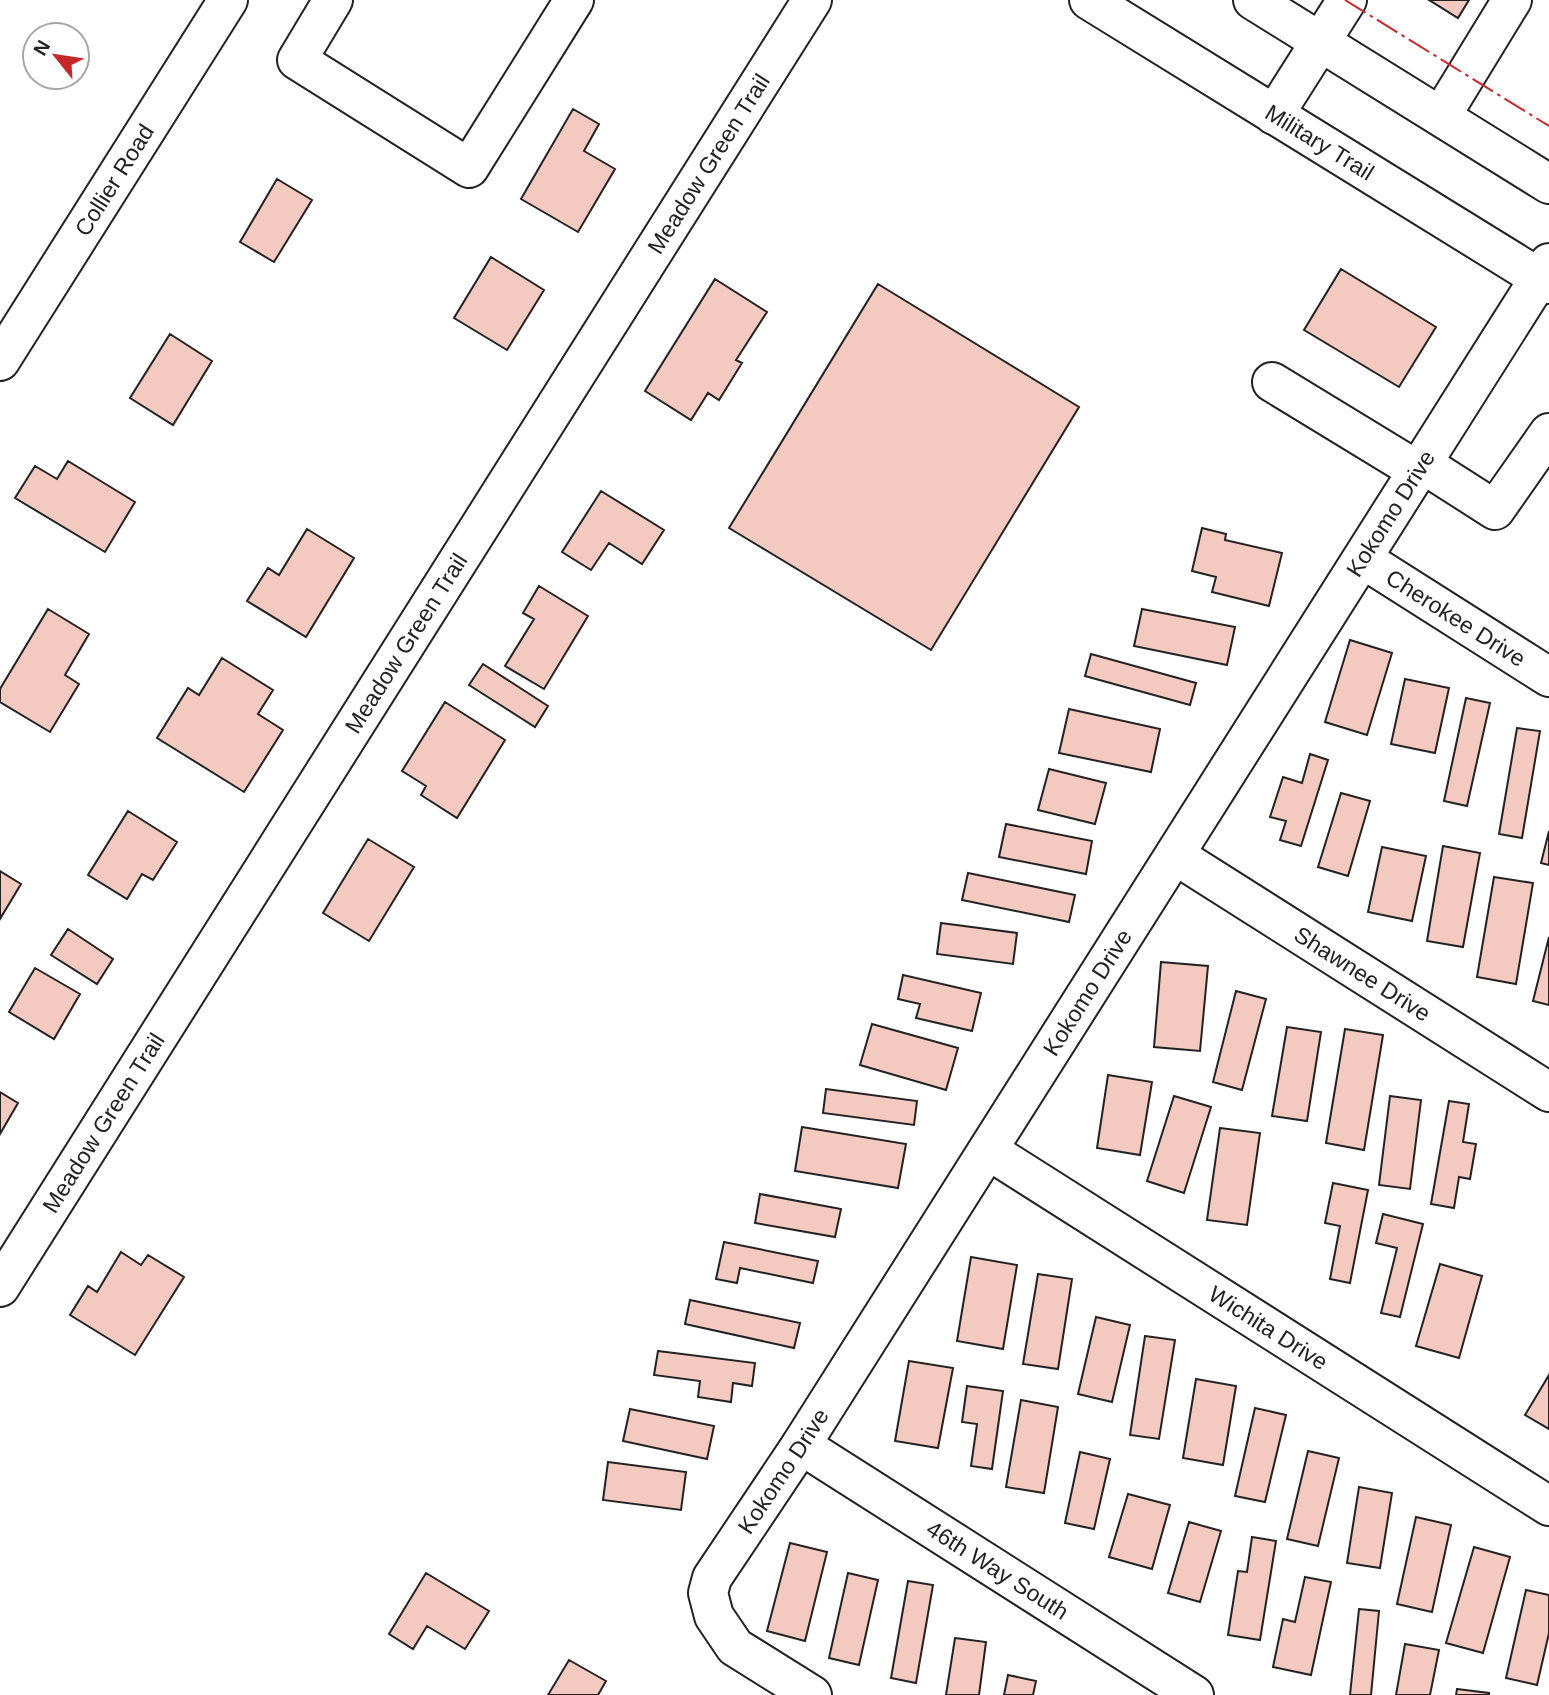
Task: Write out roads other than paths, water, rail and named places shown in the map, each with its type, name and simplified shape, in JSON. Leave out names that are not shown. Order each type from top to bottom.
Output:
[{"type":"street","name":"Collier Road","points":[[0,360],[228,0]]},
{"type":"street","points":[[333,0],[297,60],[469,168],[574,0]]},
{"type":"street","name":"Meadow Green Trail","points":[[0,1287],[812,0]]},
{"type":"street","name":"Military Trail","points":[[1089,0],[1275,115],[1546,275]]},
{"type":"street","points":[[1253,0],[1549,184]]},
{"type":"street","points":[[1275,115],[1348,0]]},
{"type":"street","points":[[1441,116],[1512,0]]},
{"type":"street","name":"Kokomo Drive","points":[[812,1695],[735,1647],[714,1616],[708,1593],[712,1578],[801,1446],[1546,275]]},
{"type":"street","points":[[1272,382],[1495,510],[1549,433]]},
{"type":"street","name":"Cherokee Drive","points":[[1363,559],[1549,677]]},
{"type":"street","name":"Shawnee Drive","points":[[1175,855],[1549,1092]]},
{"type":"street","name":"Wichita Drive","points":[[988,1150],[1549,1506]]},
{"type":"street","name":"46th Way South","points":[[801,1446],[1194,1695]]}]
